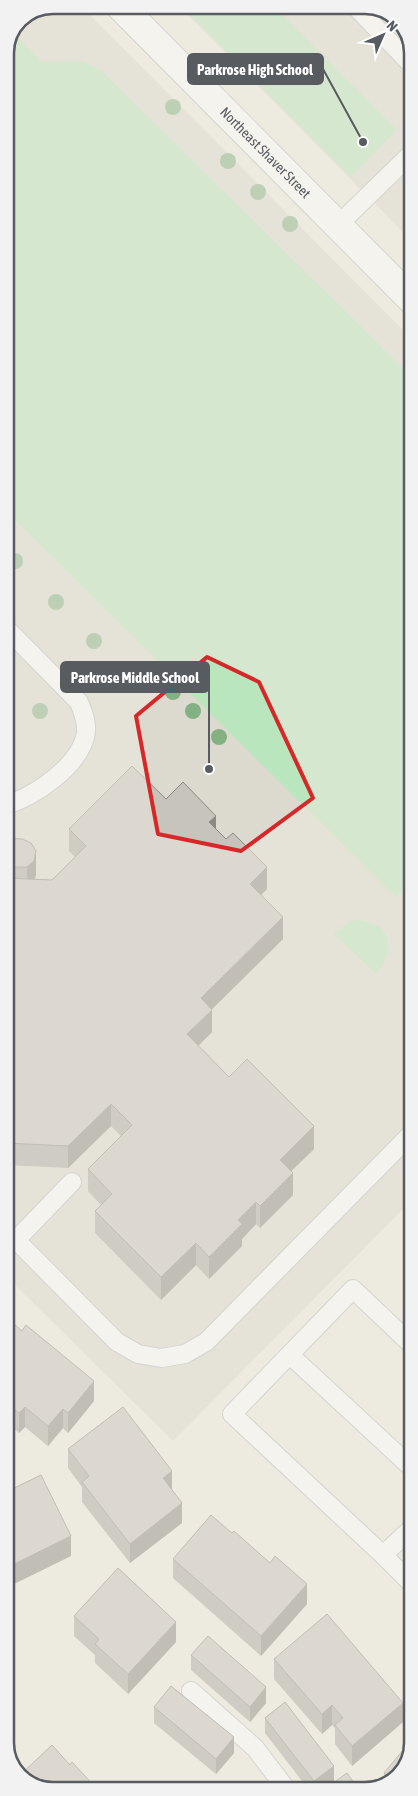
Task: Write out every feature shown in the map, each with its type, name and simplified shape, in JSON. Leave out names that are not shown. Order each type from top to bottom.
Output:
[{"type":"street","name":"Northeast Shaver Street","points":[[128,14],[404,292]]},
{"type":"lane","points":[[363,14],[404,57]]},
{"type":"lane","points":[[338,225],[404,161]]},
{"type":"lane","points":[[14,636],[79,702],[85,717],[86,732],[82,747],[50,782],[30,797],[14,802]]},
{"type":"lane","points":[[14,1244],[117,1342],[138,1354],[161,1358],[185,1354],[206,1342],[404,1141]]},
{"type":"lane","points":[[14,1238],[72,1182]]},
{"type":"lane","points":[[404,1337],[353,1289],[232,1414],[404,1577]]},
{"type":"lane","points":[[290,1355],[404,1461]]},
{"type":"lane","points":[[383,1555],[404,1535]]},
{"type":"lane","points":[[191,1691],[255,1748],[282,1782]]},
{"type":"highlighted area","points":[[207,657],[259,682],[313,798],[241,851],[158,834],[136,716]]},
{"type":"shaded area","points":[[53,14],[89,14],[404,331],[404,1208],[173,1441],[14,1284],[14,53],[17,38],[25,25],[38,17]]},
{"type":"shaded area","points":[[187,14],[368,14],[375,15],[391,23],[399,33],[404,53],[404,233]]},
{"type":"green space","points":[[189,14],[282,14],[397,130],[351,177]]},
{"type":"green space","points":[[17,37],[42,62],[82,61],[101,70],[404,369],[404,889],[396,897],[14,519],[14,53]]},
{"type":"green space","points":[[360,920],[379,927],[385,933],[388,940],[387,957],[376,974],[334,934],[350,921]]},
{"type":"building","points":[[132,766],[166,799],[183,782],[216,816],[209,822],[226,839],[233,833],[267,867],[250,884],[283,917],[201,998],[212,1010],[187,1034],[229,1077],[247,1059],[314,1126],[280,1160],[293,1173],[260,1206],[256,1202],[238,1220],[242,1224],[209,1257],[196,1243],[161,1277],[95,1211],[112,1194],[88,1169],[132,1125],[111,1104],[68,1146],[14,1143],[14,878],[52,880],[86,846],[69,829]]},
{"type":"building","points":[[14,839],[22,839],[31,843],[36,851],[34,861],[27,867],[14,867]]},
{"type":"building","points":[[14,1324],[22,1331],[26,1325],[94,1381],[68,1413],[63,1409],[48,1426],[25,1407],[19,1413],[14,1409]]},
{"type":"building","points":[[123,1407],[172,1471],[163,1478],[182,1503],[130,1544],[82,1482],[89,1476],[68,1449]]},
{"type":"building","points":[[41,1475],[71,1536],[14,1564],[14,1488]]},
{"type":"building","points":[[211,1515],[232,1533],[234,1531],[270,1563],[275,1556],[307,1584],[261,1636],[173,1559]]},
{"type":"building","points":[[118,1568],[176,1622],[128,1674],[95,1644],[99,1639],[74,1616]]},
{"type":"building","points":[[327,1614],[403,1703],[352,1746],[335,1725],[343,1718],[332,1705],[322,1714],[274,1659]]},
{"type":"building","points":[[208,1636],[266,1687],[250,1707],[191,1655]]},
{"type":"building","points":[[171,1686],[234,1737],[216,1759],[154,1707]]},
{"type":"building","points":[[285,1702],[334,1766],[314,1781],[265,1718]]},
{"type":"building","points":[[52,1745],[70,1765],[72,1762],[91,1782],[50,1782],[31,1776],[25,1771]]},
{"type":"building","points":[[404,1749],[395,1769],[387,1776],[384,1773]]},
{"type":"building","points":[[347,1773],[353,1782],[335,1782]]},
{"type":"place","name":"Parkrose High School","points":[[363,142]]},
{"type":"place","name":"Parkrose Middle School","points":[[209,769]]}]
